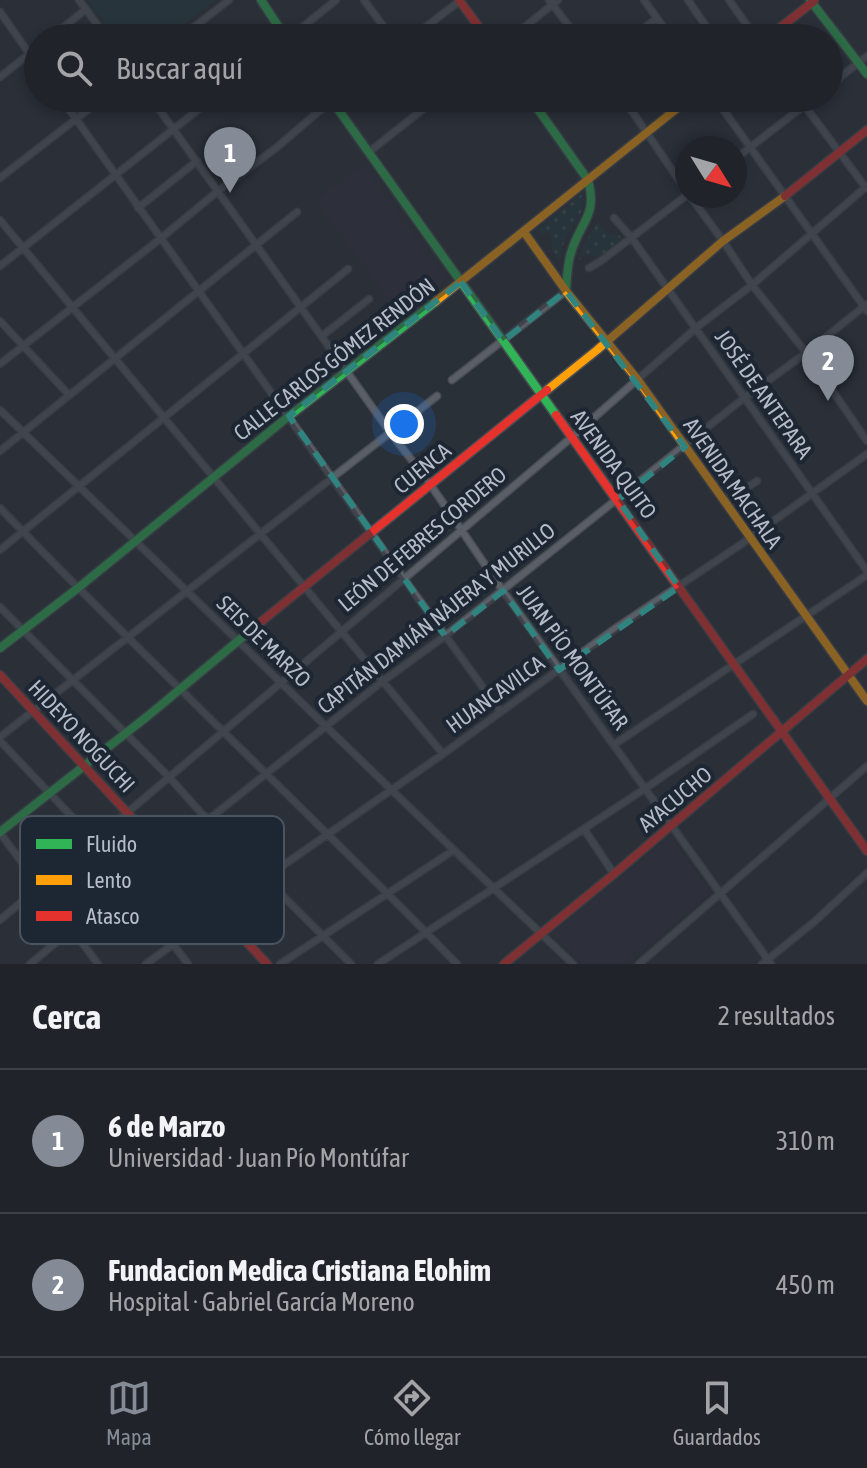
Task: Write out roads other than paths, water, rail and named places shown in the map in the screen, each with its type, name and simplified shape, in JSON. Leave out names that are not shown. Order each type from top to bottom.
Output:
[{"type":"main road","points":[[261,0],[277,24]]},
{"type":"main road","points":[[460,0],[477,24]]},
{"type":"main road","points":[[785,24],[814,1],[833,24]]},
{"type":"main road","points":[[843,36],[864,61],[867,74]]},
{"type":"main road","name":"AVENIDA QUITO","points":[[341,112],[867,851]]},
{"type":"main road","points":[[539,112],[588,180],[591,189],[591,209],[573,245],[566,291]]},
{"type":"main road","name":"CALLE CARLOS GÓMEZ RENDÓN","points":[[0,648],[672,112]]},
{"type":"main road","name":"CUENCA","points":[[21,816],[606,342],[723,241],[867,130]]},
{"type":"main road","name":"AVENIDA MACHALA","points":[[524,232],[566,291],[638,380],[867,701]]},
{"type":"main road","name":"AYACUCHO","points":[[504,964],[867,659]]},
{"type":"main road","name":"HIDEYO NOGUCHI","points":[[0,675],[131,816]]},
{"type":"main road","name":"CUENCA","points":[[0,833],[20,817]]},
{"type":"main road","name":"HIDEYO NOGUCHI","points":[[248,944],[267,964]]},
{"type":"street","points":[[79,0],[96,24]]},
{"type":"street","points":[[198,24],[229,0]]},
{"type":"street","points":[[305,24],[336,0]]},
{"type":"street","points":[[364,0],[382,24]]},
{"type":"street","points":[[429,24],[460,0]]},
{"type":"street","points":[[644,0],[661,24]]},
{"type":"street","points":[[688,0],[704,24]]},
{"type":"street","points":[[729,0],[746,24]]},
{"type":"street","points":[[527,24],[553,1],[569,24]]},
{"type":"street","points":[[68,24],[85,10]]},
{"type":"street","points":[[0,12],[24,47]]},
{"type":"street","points":[[650,24],[657,18]]},
{"type":"street","points":[[0,77],[24,58]]},
{"type":"street","points":[[843,76],[864,61]]},
{"type":"street","points":[[71,112],[501,712]]},
{"type":"street","points":[[0,178],[85,112]]},
{"type":"street","name":"JUAN PÍO MONTÚFAR","points":[[162,112],[430,484],[767,962]]},
{"type":"street","points":[[0,266],[195,112]]},
{"type":"street","points":[[0,364],[276,148],[317,112]]},
{"type":"street","points":[[369,152],[419,112]]},
{"type":"street","points":[[633,112],[675,174]]},
{"type":"street","points":[[725,112],[866,307]]},
{"type":"street","points":[[749,148],[796,112]]},
{"type":"street","points":[[810,112],[867,187]]},
{"type":"street","points":[[138,208],[197,161]]},
{"type":"street","name":"LEÓN DE FEBRES CORDERO","points":[[122,816],[572,437],[696,328],[752,285],[867,187]]},
{"type":"street","points":[[589,268],[675,204]]},
{"type":"street","points":[[698,208],[867,441]]},
{"type":"street","points":[[0,451],[297,212]]},
{"type":"street","name":"JOSÉ DE ANTEPARA","points":[[614,218],[696,328],[867,573]]},
{"type":"street","points":[[0,220],[443,754]]},
{"type":"street","points":[[0,550],[348,269]]},
{"type":"street","points":[[452,380],[566,291]]},
{"type":"street","points":[[322,336],[369,299]]},
{"type":"street","name":"CAPITÁN DAMIÁN NÁJERA Y MURILLO","points":[[213,816],[503,591],[744,398],[866,307]]},
{"type":"street","points":[[0,321],[69,395]]},
{"type":"street","points":[[71,816],[0,739],[437,396]]},
{"type":"street","name":"SEIS DE MARZO","points":[[0,410],[573,964]]},
{"type":"street","name":"HUANCAVILCA","points":[[284,865],[616,628],[867,454]]},
{"type":"street","points":[[725,502],[757,481]]},
{"type":"street","points":[[0,508],[457,964]]},
{"type":"street","points":[[615,744],[867,573]]},
{"type":"street","points":[[0,607],[204,816]]},
{"type":"street","points":[[144,704],[150,714]]},
{"type":"street","points":[[378,964],[753,714]]},
{"type":"street","points":[[639,964],[867,766]]},
{"type":"street","points":[[584,829],[614,874]]},
{"type":"street","points":[[0,833],[20,860]]},
{"type":"street","points":[[280,964],[454,850]]},
{"type":"street","points":[[767,962],[867,873]]},
{"type":"street","points":[[284,897],[351,964]]},
{"type":"street","name":"LEÓN DE FEBRES CORDERO","points":[[0,920],[20,903]]},
{"type":"street","name":"CAPITÁN DAMIÁN NÁJERA Y MURILLO","points":[[30,964],[55,944]]},
{"type":"street","points":[[83,944],[98,964]]},
{"type":"street","points":[[173,945],[188,964]]},
{"type":"street","name":"HUANCAVILCA","points":[[146,964],[173,945]]},
{"type":"place","name":"6 de Marzo","points":[[230,193]]},
{"type":"place","name":"Fundacion Medica Cristiana Elohim","points":[[828,401]]}]
